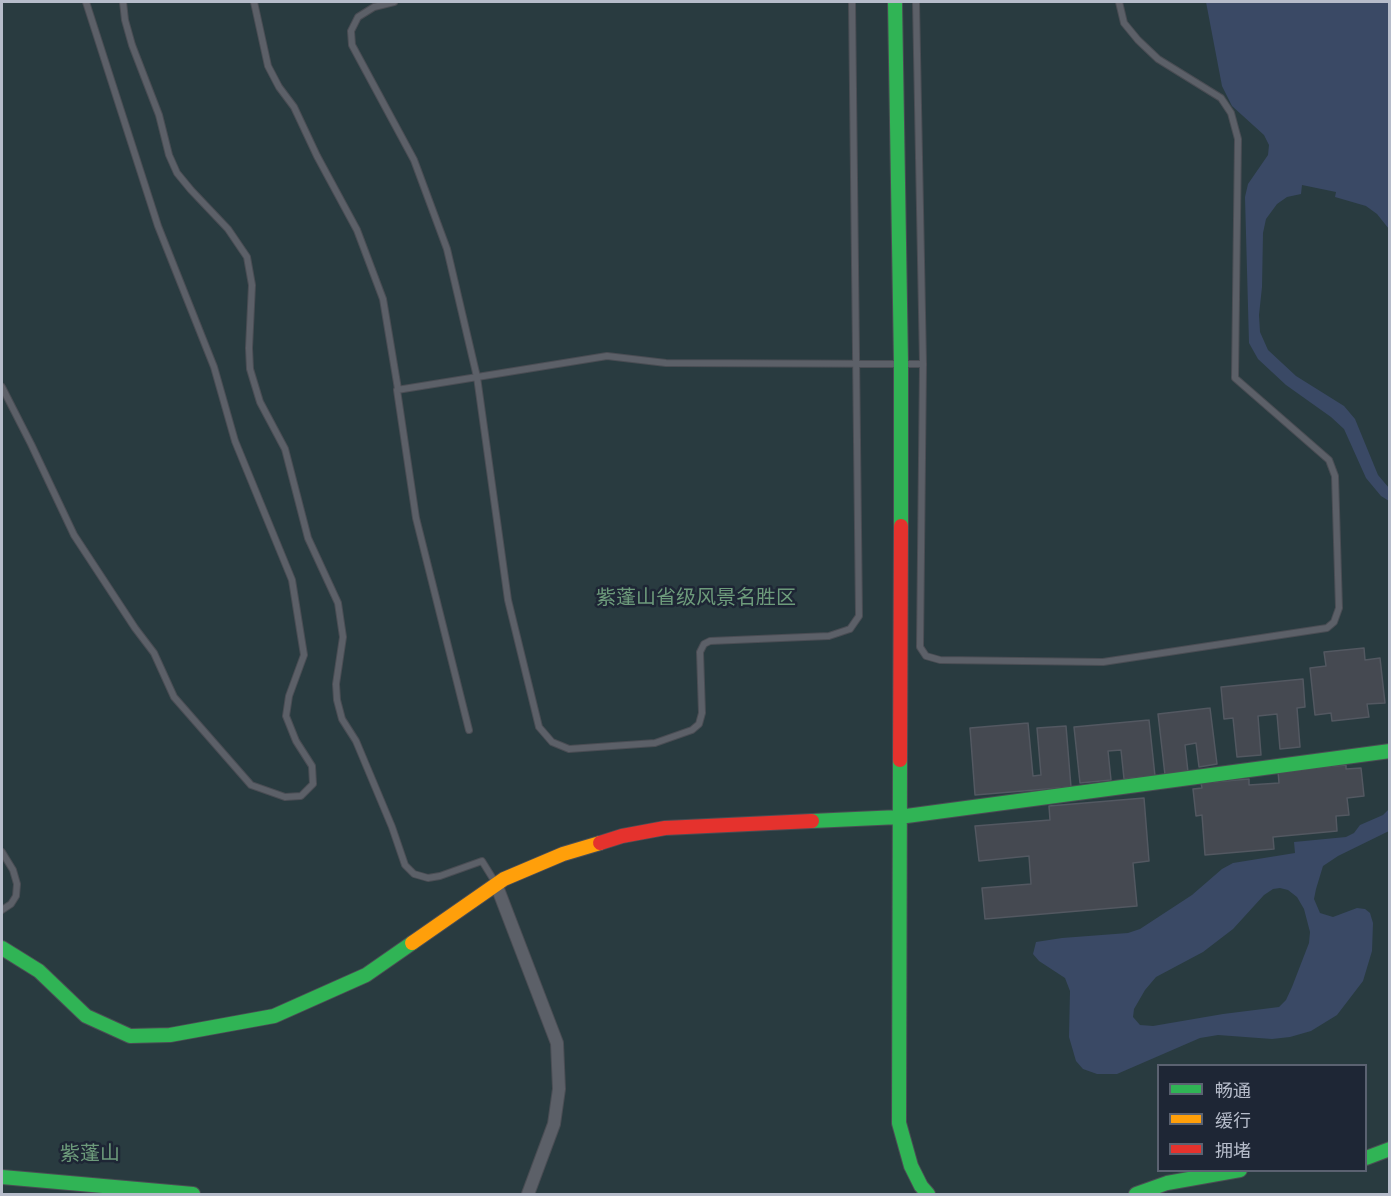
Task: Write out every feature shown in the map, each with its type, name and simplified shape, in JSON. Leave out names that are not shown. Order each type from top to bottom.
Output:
[{"type":"street","points":[[895,2],[901,363],[898,817],[899,1123],[911,1166],[921,1186],[928,1194]]},
{"type":"street","points":[[2,948],[39,971],[86,1016],[130,1036],[170,1035],[274,1016],[366,975],[496,884],[563,854],[622,836],[665,828],[898,817],[1389,751]]},
{"type":"street","points":[[496,884],[557,1043],[559,1089],[554,1124],[528,1194]]},
{"type":"street","points":[[1367,1157],[1389,1149]]},
{"type":"street","points":[[1136,1194],[1167,1183],[1229,1172]]},
{"type":"street","points":[[2,1177],[193,1194]]},
{"type":"lane","points":[[2,387],[74,535],[154,653],[174,697],[252,785],[285,798],[301,796],[313,784],[312,766],[296,741],[286,716],[289,696],[304,655],[292,580],[235,441],[214,367],[158,226],[86,2]]},
{"type":"lane","points":[[123,2],[132,45],[159,115],[169,155],[177,173],[232,234],[247,257],[252,285],[250,369],[260,402],[285,449],[308,538],[338,603],[343,637],[336,684],[342,719],[356,741],[392,827],[405,865],[414,874],[428,878],[482,861],[496,884]]},
{"type":"lane","points":[[254,2],[268,66],[279,87],[294,107],[317,156],[357,230],[383,299],[416,518],[469,730]]},
{"type":"lane","points":[[394,2],[374,7],[358,18],[351,31],[352,45],[414,160],[447,249],[477,377],[513,623],[539,727],[552,742],[569,750],[655,743],[692,730],[699,724],[702,713],[700,652],[710,640],[829,636],[850,629],[859,616],[852,2]]},
{"type":"lane","points":[[916,2],[923,364],[920,647],[926,656],[940,660],[1103,662],[1327,628],[1334,622],[1339,608],[1335,476],[1329,460],[1235,378],[1238,139],[1232,113],[1221,98],[1158,59],[1138,40],[1124,23],[1119,2]]},
{"type":"lane","points":[[398,389],[607,356],[666,363],[923,364]]},
{"type":"lane","points":[[2,852],[14,870],[17,884],[16,896],[11,904],[2,910]]},
{"type":"green space","name":"紫蓬山省级风景名胜区","points":[[2,2],[1389,2],[1389,1194],[2,1194]]},
{"type":"water","points":[[1206,2],[1389,2],[1389,229],[1377,214],[1366,206],[1335,197],[1336,192],[1302,185],[1301,194],[1287,197],[1277,204],[1266,219],[1263,233],[1259,315],[1260,332],[1268,350],[1296,376],[1344,406],[1355,419],[1378,475],[1389,488],[1389,501],[1381,496],[1366,478],[1344,429],[1286,385],[1258,359],[1249,343],[1245,197],[1248,184],[1268,155],[1269,145],[1264,135],[1232,106],[1222,86]]},
{"type":"water","points":[[1389,809],[1389,831],[1338,856],[1323,866],[1316,889],[1314,899],[1320,913],[1333,917],[1357,908],[1365,909],[1370,913],[1373,923],[1372,951],[1363,981],[1337,1015],[1311,1031],[1290,1037],[1272,1039],[1218,1035],[1200,1038],[1117,1074],[1097,1074],[1083,1069],[1076,1061],[1069,1037],[1070,991],[1065,978],[1039,961],[1033,954],[1036,942],[1128,933],[1140,929],[1192,895],[1222,869],[1233,863],[1295,853],[1294,842],[1346,837],[1354,833],[1360,825],[1383,815]],"holes":[[[1273,889],[1288,890],[1297,897],[1304,909],[1310,932],[1309,943],[1292,987],[1286,1000],[1279,1007],[1153,1026],[1140,1025],[1133,1017],[1134,1009],[1156,977],[1203,952],[1233,929],[1264,895]]]},
{"type":"building","points":[[1364,648],[1365,660],[1380,658],[1385,703],[1367,704],[1369,717],[1332,721],[1331,713],[1315,715],[1310,668],[1326,666],[1324,652]]},
{"type":"building","points":[[1303,679],[1305,707],[1297,708],[1300,747],[1280,749],[1277,714],[1258,716],[1261,755],[1237,757],[1233,718],[1224,719],[1221,687]]},
{"type":"building","points":[[1210,708],[1217,764],[1199,767],[1196,743],[1185,745],[1188,772],[1165,775],[1158,714]]},
{"type":"building","points":[[1149,720],[1155,776],[1124,779],[1121,750],[1108,751],[1111,780],[1080,783],[1074,727]]},
{"type":"building","points":[[1028,723],[1033,776],[1041,775],[1037,728],[1066,726],[1071,787],[975,795],[970,728]]},
{"type":"building","points":[[1346,765],[1346,769],[1361,768],[1364,796],[1347,798],[1349,815],[1336,816],[1337,831],[1273,837],[1274,849],[1205,855],[1202,815],[1196,816],[1193,789],[1202,788],[1201,783],[1249,779],[1249,785],[1279,783],[1278,771]]},
{"type":"building","points":[[1144,798],[1149,861],[1133,863],[1137,906],[985,919],[982,888],[1031,884],[1029,856],[979,861],[975,826],[1050,820],[1049,806]]},
{"type":"traffic: fast","points":[[895,2],[901,363],[901,526]]},
{"type":"traffic: fast","points":[[812,821],[899,817],[1390,751]]},
{"type":"traffic: fast","points":[[900,760],[899,1123],[911,1166],[921,1186],[928,1194]]},
{"type":"traffic: fast","points":[[2,948],[39,971],[86,1016],[130,1036],[170,1035],[274,1016],[366,975],[412,943]]},
{"type":"traffic: fast","points":[[1367,1158],[1390,1149]]},
{"type":"traffic: fast","points":[[1136,1194],[1167,1183],[1229,1172]]},
{"type":"traffic: fast","points":[[2,1177],[193,1194]]},
{"type":"traffic: slow","points":[[412,943],[504,879],[563,854],[600,843]]},
{"type":"traffic: jam","points":[[900,760],[901,526]]},
{"type":"traffic: jam","points":[[600,843],[622,836],[665,828],[812,821]]},
{"type":"park label","name":"紫蓬山","points":[[90,1154]]}]
